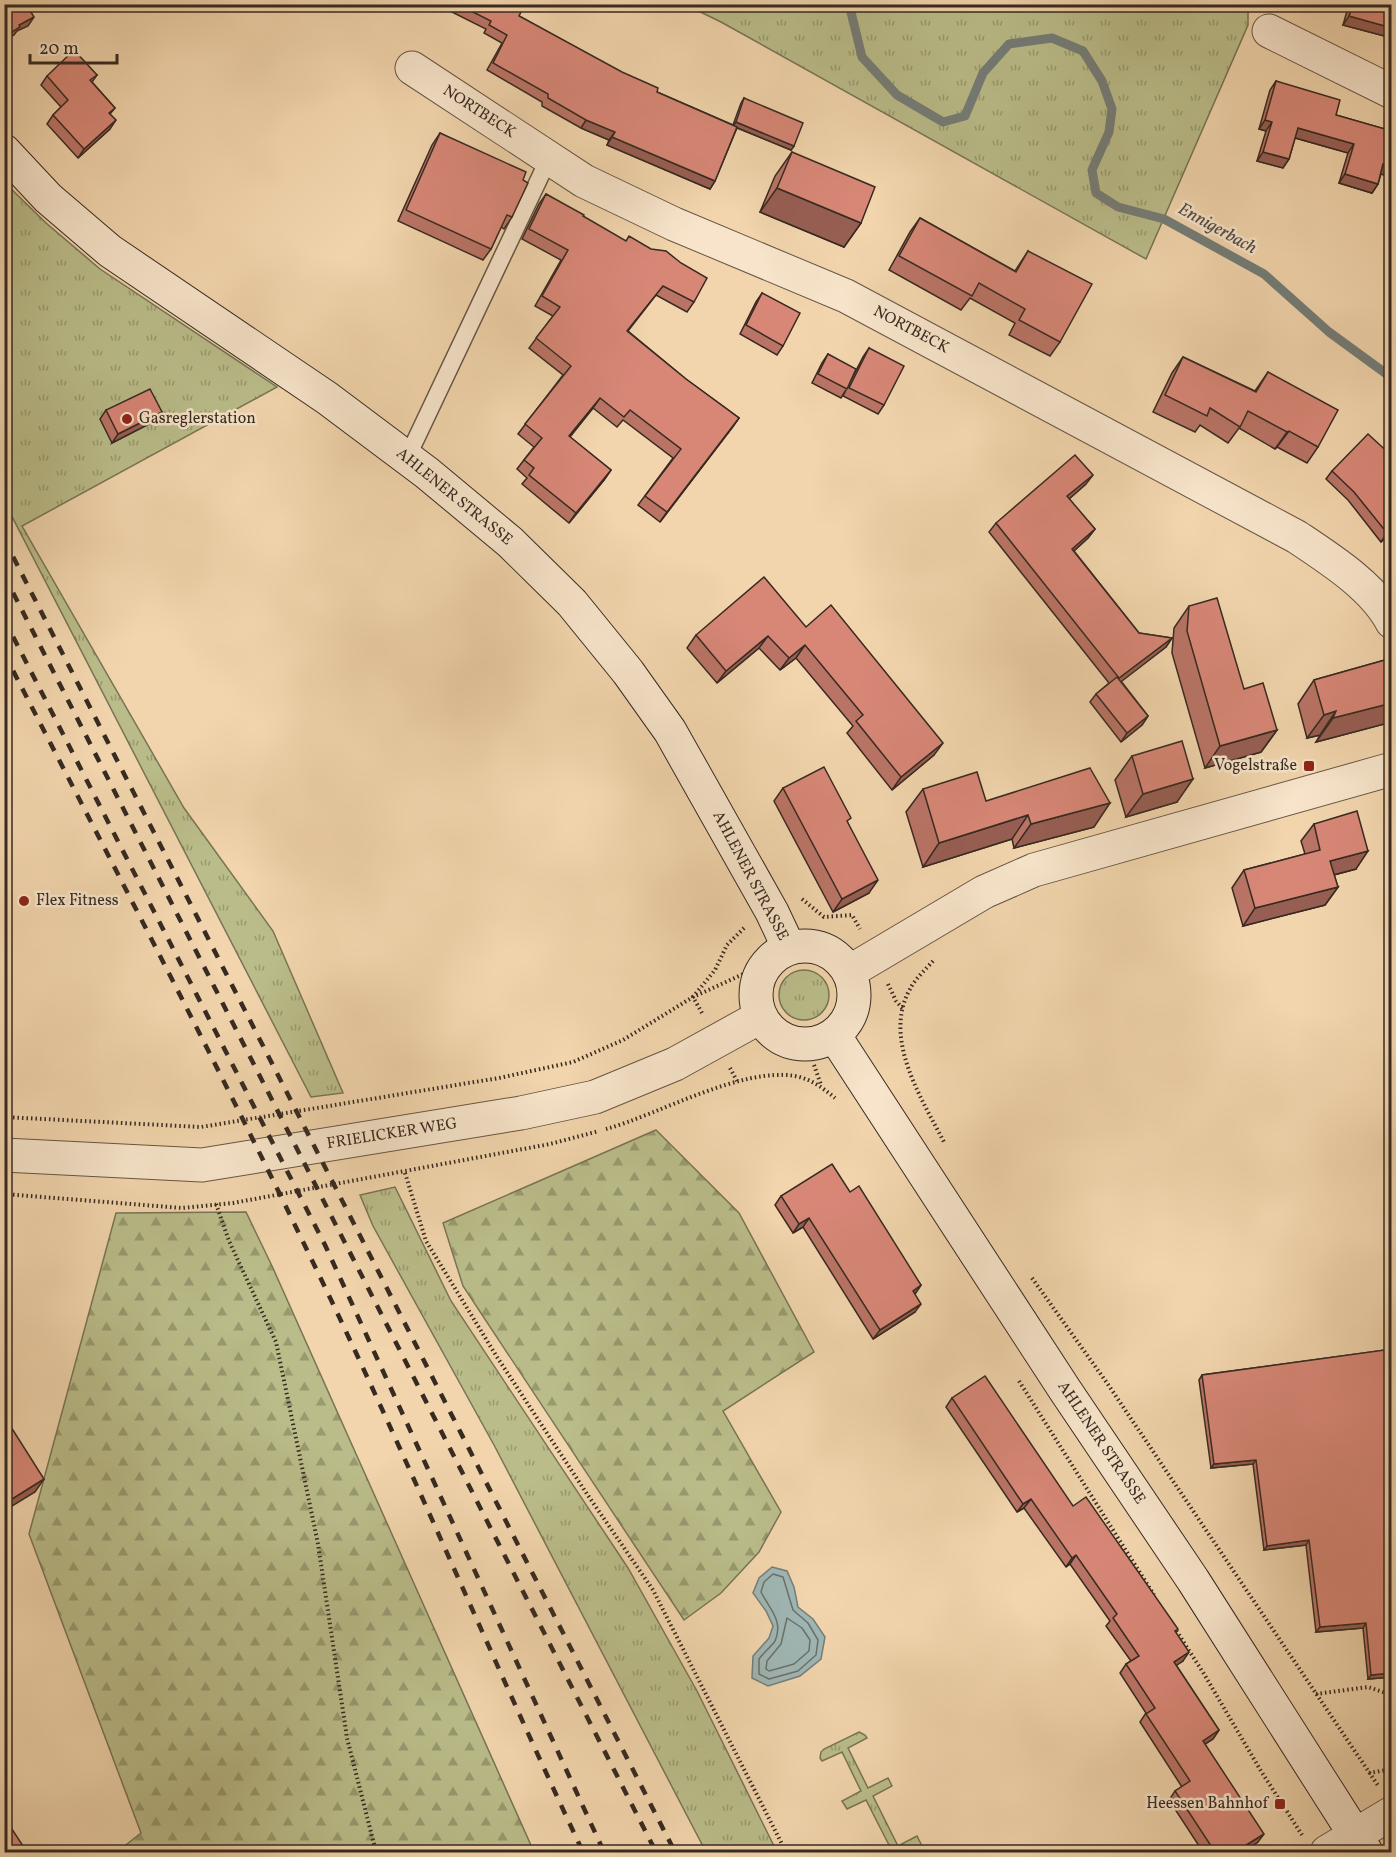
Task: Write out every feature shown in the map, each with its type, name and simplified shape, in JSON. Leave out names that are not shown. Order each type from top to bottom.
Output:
[{"type":"street","points":[[1269,30],[1392,92]]},
{"type":"street","name":"NORTBECK","points":[[412,68],[584,181],[674,224],[846,296],[1298,537],[1336,563],[1372,596],[1392,622]]},
{"type":"street","name":"AHLENER STRASSE","points":[[4,151],[48,198],[110,251],[327,398],[407,458],[518,550],[572,603],[628,672],[670,731],[772,912],[778,956]]},
{"type":"street","points":[[849,972],[984,892],[1034,870],[1392,769]]},
{"type":"street","points":[[803,946],[817,947],[830,952],[849,972],[854,1000],[850,1013],[844,1026],[821,1042],[807,1045],[780,1038],[760,1017],[756,1004],[759,976],[778,956],[803,946]]},
{"type":"street","name":"FRIELICKER WEG","points":[[4,1155],[202,1165],[521,1113],[595,1096],[675,1064],[760,1017]]},
{"type":"street","name":"AHLENER STRASSE","points":[[834,1035],[1072,1400],[1193,1580],[1360,1845]]},
{"type":"street","points":[[1317,1846],[1360,1845],[1386,1801]]},
{"type":"lane","points":[[407,458],[549,158]]},
{"type":"path","points":[[4,1117],[201,1127],[499,1078],[573,1062],[623,1040],[693,997],[778,956]]},
{"type":"path","points":[[903,1009],[900,1045],[924,1104],[950,1154]]},
{"type":"path","points":[[737,1081],[770,1075],[796,1076],[821,1085],[837,1099]]},
{"type":"path","points":[[405,1172],[426,1240],[497,1357],[586,1494],[654,1590],[786,1852]]},
{"type":"path","points":[[216,1204],[230,1241],[276,1342],[318,1544],[347,1738],[376,1852]]},
{"type":"path","points":[[1030,1275],[1107,1383],[1386,1801]]},
{"type":"path","points":[[1014,1374],[1160,1604]]},
{"type":"path","points":[[1173,1624],[1300,1833],[1317,1846]]},
{"type":"path","points":[[1316,1694],[1368,1687],[1392,1695]]},
{"type":"path","points":[[1369,1773],[1392,1769]]},
{"type":"green space","points":[[686,5],[1248,5],[1248,25],[1146,259],[721,22]]},
{"type":"green space","points":[[4,182],[46,223],[100,269],[277,387],[22,526],[184,808],[273,931],[343,1093],[311,1097],[5,503]]},
{"type":"green space","points":[[799,970],[809,970],[822,977],[829,990],[829,1000],[822,1013],[809,1020],[799,1020],[790,1016],[783,1009],[779,1000],[779,990],[783,981],[790,974]]},
{"type":"green space","points":[[656,1130],[739,1213],[814,1352],[723,1411],[781,1512],[759,1552],[721,1593],[684,1620],[463,1286],[443,1223]]},
{"type":"green space","points":[[395,1187],[451,1301],[628,1568],[697,1691],[777,1852],[706,1852],[494,1445],[373,1226],[360,1195]]},
{"type":"green space","points":[[246,1212],[534,1852],[117,1852],[141,1833],[29,1534],[116,1213]]},
{"type":"green space","points":[[859,1732],[867,1738],[848,1748],[868,1788],[888,1778],[892,1786],[873,1796],[898,1846],[917,1836],[922,1846],[908,1852],[886,1852],[891,1849],[866,1800],[847,1809],[842,1801],[861,1791],[842,1752],[822,1761],[821,1752]]},
{"type":"water","points":[[772,1567],[787,1571],[794,1587],[798,1607],[813,1619],[825,1637],[821,1659],[800,1676],[768,1686],[752,1678],[753,1656],[769,1638],[773,1626],[753,1593],[759,1578]]},
{"type":"building","points":[[4,4],[26,4],[34,17],[4,37]]},
{"type":"building","points":[[457,4],[520,4],[524,6],[519,16],[622,72],[658,88],[657,92],[737,127],[715,181],[612,137],[615,132],[586,120],[548,98],[548,94],[493,63],[507,35],[489,25],[491,21]]},
{"type":"building","points":[[1353,4],[1392,4],[1392,28],[1349,16]]},
{"type":"building","points":[[74,50],[97,75],[90,80],[115,108],[109,113],[116,120],[84,149],[53,115],[68,100],[47,76]]},
{"type":"building","points":[[1276,81],[1340,100],[1336,115],[1392,131],[1392,166],[1383,164],[1378,184],[1345,174],[1354,144],[1298,128],[1289,159],[1263,152],[1272,122],[1265,120]]},
{"type":"building","points":[[744,98],[803,123],[794,146],[736,122]]},
{"type":"building","points":[[440,133],[526,172],[523,180],[528,183],[512,217],[507,215],[491,249],[406,210]]},
{"type":"building","points":[[792,152],[875,187],[861,223],[777,188]]},
{"type":"building","points":[[546,194],[626,241],[629,236],[651,249],[666,251],[707,278],[694,302],[663,286],[627,331],[739,418],[667,512],[645,496],[681,449],[630,410],[624,417],[600,398],[569,436],[611,470],[576,513],[529,475],[534,468],[524,460],[542,438],[525,424],[571,366],[536,338],[560,307],[542,296],[568,250],[529,229]]},
{"type":"building","points":[[920,218],[1016,272],[1028,251],[1092,284],[1060,342],[1019,320],[1025,309],[979,283],[972,296],[899,256]]},
{"type":"building","points":[[762,293],[800,313],[783,346],[746,325]]},
{"type":"building","points":[[869,348],[904,366],[884,405],[849,388]]},
{"type":"building","points":[[828,354],[856,369],[847,389],[818,374]]},
{"type":"building","points":[[1183,357],[1256,392],[1268,372],[1338,410],[1318,447],[1248,411],[1240,427],[1210,408],[1207,416],[1165,395]]},
{"type":"building","name":"Gasreglerstation","points":[[150,389],[162,412],[118,434],[106,410]]},
{"type":"building","points":[[1368,434],[1392,456],[1392,531],[1387,533],[1354,492],[1332,471]]},
{"type":"building","points":[[1075,455],[1093,475],[1067,496],[1095,529],[1072,549],[1139,633],[1172,638],[1119,678],[996,523]]},
{"type":"building","points":[[764,577],[806,627],[831,605],[943,743],[901,777],[856,721],[863,715],[805,645],[789,658],[768,636],[726,671],[696,635]]},
{"type":"building","points":[[1217,598],[1244,689],[1263,683],[1277,730],[1220,746],[1187,631],[1189,606]]},
{"type":"building","points":[[1392,658],[1392,703],[1333,718],[1336,711],[1324,715],[1314,680]]},
{"type":"building","points":[[1117,677],[1148,716],[1127,733],[1096,694]]},
{"type":"building","points":[[1182,741],[1193,779],[1143,794],[1132,756]]},
{"type":"building","points":[[824,767],[851,818],[847,821],[878,880],[842,899],[783,788]]},
{"type":"building","points":[[1090,768],[1110,803],[1031,824],[1028,815],[939,843],[923,789],[977,772],[986,801]]},
{"type":"building","points":[[1357,811],[1368,851],[1330,861],[1338,887],[1255,908],[1244,870],[1320,850],[1314,824]]},
{"type":"building","points":[[832,1164],[850,1192],[859,1186],[921,1285],[913,1291],[921,1304],[880,1330],[809,1218],[799,1224],[781,1196]]},
{"type":"building","points":[[1392,1349],[1392,1673],[1371,1675],[1366,1623],[1320,1627],[1309,1540],[1267,1546],[1256,1460],[1214,1464],[1202,1375]]},
{"type":"building","points":[[985,1376],[1073,1506],[1086,1497],[1178,1629],[1175,1631],[1189,1652],[1174,1662],[1219,1730],[1203,1741],[1264,1834],[1235,1852],[1215,1852],[1175,1791],[1190,1781],[1146,1714],[1155,1708],[1126,1664],[1139,1656],[1113,1618],[1117,1614],[1076,1555],[1072,1558],[1031,1499],[1023,1504],[952,1398]]},
{"type":"building","points":[[4,1416],[44,1479],[4,1504]]},
{"type":"building","points":[[4,1817],[27,1852],[4,1852]]},
{"type":"waterway","name":"Ennigerbach","points":[[849,4],[862,57],[897,95],[943,122],[965,116],[983,73],[1009,44],[1052,38],[1083,51],[1102,81],[1112,109],[1109,132],[1092,170],[1096,193],[1118,207],[1164,219],[1264,274],[1329,332],[1392,378]]},
{"type":"railway","points":[[4,539],[675,1852]]},
{"type":"railway","points":[[4,575],[656,1852]]},
{"type":"railway","points":[[4,619],[325,1245],[604,1852]]},
{"type":"railway","points":[[4,653],[195,1025],[307,1250],[378,1400],[583,1852]]},
{"type":"place","name":"Gasreglerstation","points":[[127,419]]},
{"type":"place","name":"Vogelstraße","points":[[1309,766]]},
{"type":"place","name":"Flex Fitness","points":[[24,901]]},
{"type":"place","name":"Heessen Bahnhof","points":[[1280,1804]]}]
